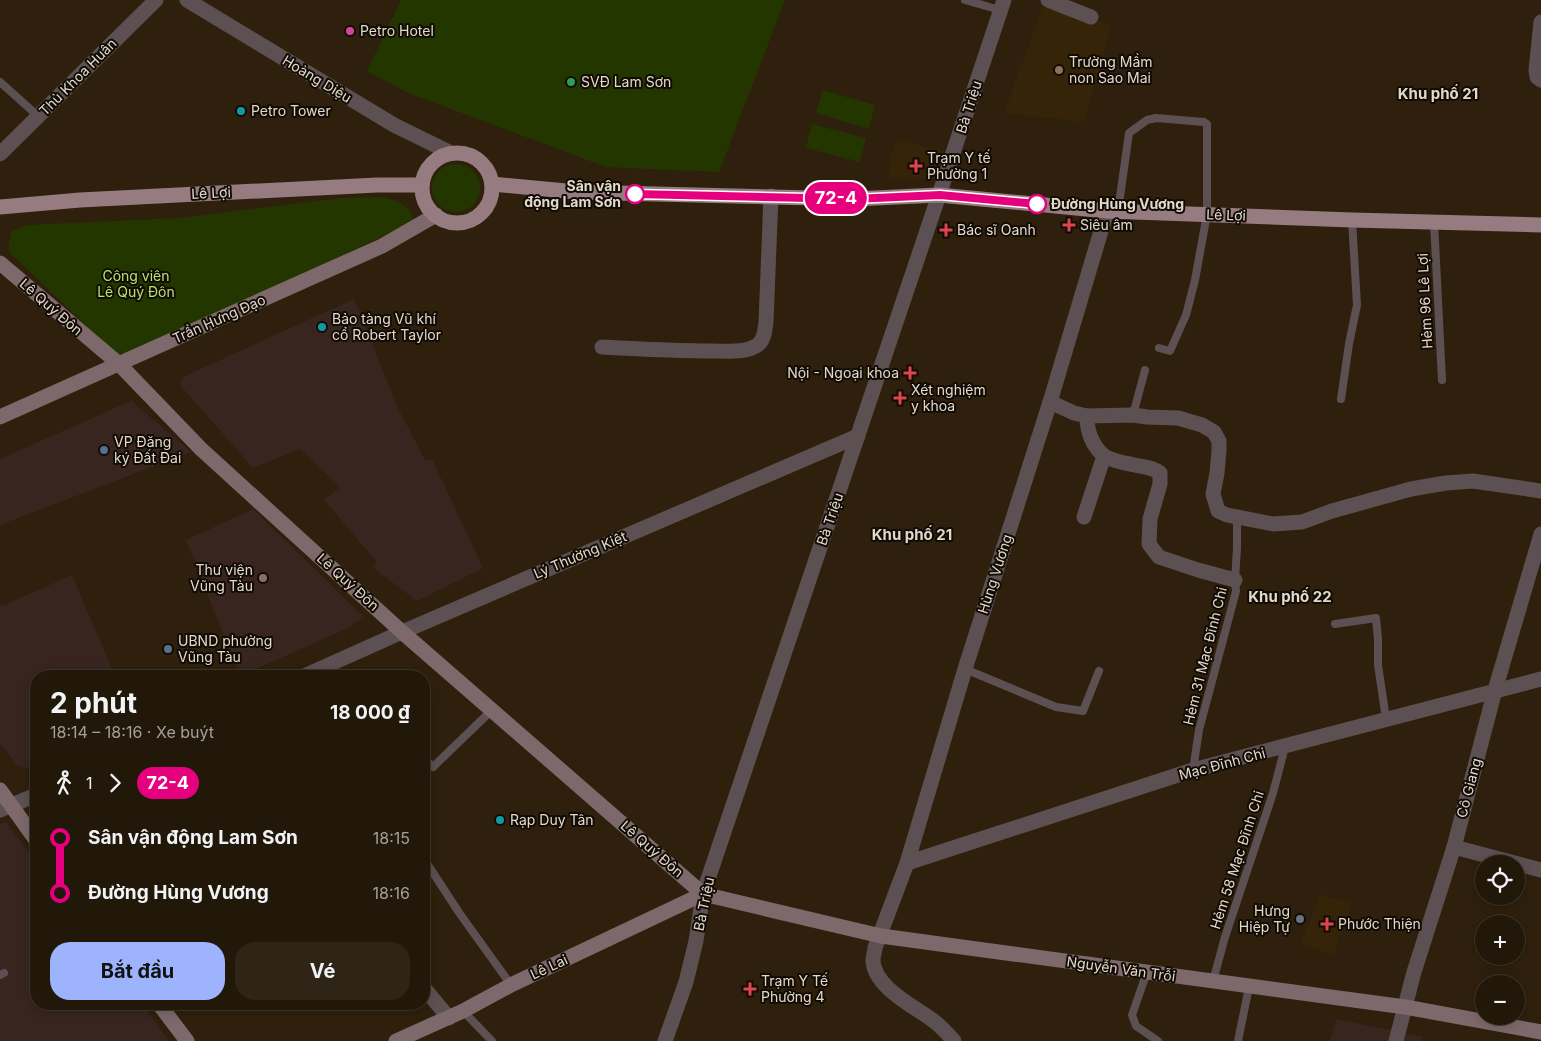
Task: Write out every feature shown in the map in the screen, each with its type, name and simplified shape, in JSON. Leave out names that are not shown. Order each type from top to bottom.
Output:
[{"type":"main road","points":[[451,153],[463,153],[474,157],[483,164],[489,173],[492,184],[491,196],[486,206],[479,215],[469,221],[458,223],[446,221],[428,207],[423,197],[422,185],[425,174],[431,164],[440,157],[451,153]]},
{"type":"main road","name":"Lê Lợi","points":[[492,184],[577,192],[854,199],[940,195],[1112,211],[1541,225]]},
{"type":"main road","name":"Lê Lợi","points":[[0,207],[80,200],[422,185]]},
{"type":"street","name":"Thủ Khoa Huân","points":[[0,154],[156,0]]},
{"type":"street","name":"Hoàng Diệu","points":[[186,0],[394,125],[451,153]]},
{"type":"street","points":[[1048,0],[1091,17]]},
{"type":"street","name":"Bà Triệu","points":[[665,1041],[686,982],[696,940],[703,894],[940,195],[1002,5]]},
{"type":"street","points":[[1541,22],[1536,70],[1537,77],[1541,80]]},
{"type":"street","points":[[602,347],[732,351],[756,346],[764,334],[766,322],[771,196]]},
{"type":"street","name":"Hùng Vương","points":[[954,1041],[933,1020],[882,983],[873,960],[907,862],[964,669],[1112,211]]},
{"type":"street","name":"Trần Hưng Đạo","points":[[0,417],[382,246],[436,215]]},
{"type":"street","name":"Lê Quý Đôn","points":[[0,263],[119,364],[201,449],[402,632],[703,894]]},
{"type":"street","points":[[1050,402],[1074,413],[1087,416],[1133,415],[1178,418],[1202,425],[1214,432],[1219,441],[1220,451],[1214,494],[1218,511],[1273,524],[1302,522],[1332,511],[1411,489],[1473,481],[1541,491]]},
{"type":"street","points":[[1087,416],[1087,427],[1092,440],[1104,456],[1128,464],[1153,468],[1160,473],[1160,484],[1150,519],[1149,544],[1160,558],[1235,580]]},
{"type":"street","name":"Lý Thường Kiệt","points":[[331,670],[402,632],[858,436]]},
{"type":"street","points":[[1084,516],[1104,456]]},
{"type":"street","name":"Cô Giang","points":[[1396,1041],[1414,972],[1454,847],[1495,690],[1541,534]]},
{"type":"street","name":"Mạc Đĩnh Chi","points":[[907,862],[1193,770],[1541,679]]},
{"type":"street","points":[[0,790],[5,808],[30,834]]},
{"type":"street","points":[[5,808],[30,798]]},
{"type":"street","points":[[1454,847],[1541,870]]},
{"type":"street","name":"Nguyễn Văn Trỗi","points":[[703,894],[881,936],[1406,1008],[1541,1032]]},
{"type":"street","name":"Lê Lai","points":[[403,1040],[511,985],[703,894]]},
{"type":"street","points":[[430,996],[448,1018]]},
{"type":"street","points":[[164,1010],[187,1041]]},
{"type":"lane","points":[[964,0],[1002,5]]},
{"type":"lane","points":[[0,82],[38,116]]},
{"type":"lane","points":[[1112,211],[1129,133],[1147,120],[1156,118],[1204,122],[1207,124],[1207,214],[1195,280],[1186,315],[1170,351],[1159,348]]},
{"type":"lane","points":[[1341,399],[1357,304],[1352,220]]},
{"type":"lane","name":"Hẻm 96 Lê Lợi","points":[[1434,222],[1442,380]]},
{"type":"lane","points":[[1133,415],[1144,370]]},
{"type":"lane","name":"Hẻm 31 Mạc Đĩnh Chi","points":[[1193,770],[1199,730],[1236,591],[1237,517]]},
{"type":"lane","points":[[1335,624],[1376,618],[1378,665],[1386,719]]},
{"type":"lane","points":[[964,669],[1056,707],[1083,711],[1099,671]]},
{"type":"lane","points":[[430,763],[433,766],[492,710]]},
{"type":"lane","name":"Hẻm 58 Mạc Đĩnh Chi","points":[[1213,981],[1225,937],[1273,793],[1286,747]]},
{"type":"lane","points":[[430,868],[511,985]]},
{"type":"lane","points":[[1147,972],[1132,1016],[1136,1026],[1158,1041]]},
{"type":"lane","points":[[1238,1041],[1250,987]]},
{"type":"lane","points":[[463,1011],[492,1041]]},
{"type":"shaded area","name":"Trường Mầm non Sao Mai","points":[[1044,3],[1111,26],[1084,122],[1004,113]]},
{"type":"shaded area","name":"Trạm Y tế Phường 1","points":[[896,140],[945,151],[939,174],[934,179],[889,179],[890,158]]},
{"type":"shaded area","points":[[354,299],[398,408],[425,460],[432,459],[483,568],[417,601],[372,567],[377,562],[324,500],[340,487],[300,449],[253,468],[179,384],[183,377]]},
{"type":"shaded area","points":[[133,400],[134,403],[191,452],[0,525],[0,459]]},
{"type":"shaded area","name":"Thư viện Vũng Tàu","points":[[253,509],[364,617],[346,629],[254,670],[238,670],[186,540]]},
{"type":"shaded area","points":[[72,575],[112,670],[30,670],[30,768],[19,767],[0,744],[0,604],[2,606]]},
{"type":"shaded area","points":[[6,822],[30,854],[30,1010],[146,1010],[169,1041],[0,1041],[0,824]]},
{"type":"shaded area","name":"Phước Thiện","points":[[1321,894],[1351,904],[1333,955],[1301,943]]},
{"type":"shaded area","points":[[1336,1019],[1422,1037],[1421,1041],[1330,1041]]},
{"type":"green space","name":"SVĐ Lam Sơn","points":[[401,0],[785,0],[719,172],[606,167],[408,93],[367,71]]},
{"type":"green space","points":[[823,90],[875,105],[869,129],[816,113]]},
{"type":"green space","points":[[812,124],[866,138],[860,162],[806,148]]},
{"type":"green space","points":[[451,164],[461,164],[473,171],[480,183],[480,193],[473,205],[461,212],[451,212],[443,208],[436,201],[432,193],[432,183],[436,175],[443,168]]},
{"type":"green space","name":"Công viên Lê Quý Đôn","points":[[383,197],[406,207],[414,221],[137,354],[116,354],[8,251],[11,231],[27,225],[179,218],[342,198]]},
{"type":"bus line","name":"72-4","points":[[635,194],[854,199],[940,195],[1037,204]]},
{"type":"place","name":"Petro Hotel","points":[[350,31]]},
{"type":"place","name":"Trường Mầm non Sao Mai","points":[[1059,70]]},
{"type":"place","name":"SVĐ Lam Sơn","points":[[571,82]]},
{"type":"place","name":"Petro Tower","points":[[241,111]]},
{"type":"place","name":"Trạm Y tế Phường 1","points":[[916,166]]},
{"type":"place","name":"Sân vận động Lam Sơn","points":[[635,194]]},
{"type":"place","name":"Đường Hùng Vương","points":[[1037,204]]},
{"type":"place","name":"Siêu âm","points":[[1069,225]]},
{"type":"place","name":"Bác sĩ Oanh","points":[[946,230]]},
{"type":"place","name":"Bảo tàng Vũ khí cổ Robert Taylor","points":[[322,327]]},
{"type":"place","name":"Nội - Ngoại khoa","points":[[910,373]]},
{"type":"place","name":"Xét nghiệm y khoa","points":[[900,398]]},
{"type":"place","name":"VP Đăng ký Đất Đai","points":[[104,450]]},
{"type":"place","name":"Thư viện Vũng Tàu","points":[[263,578]]},
{"type":"place","name":"UBND phường Vũng Tàu","points":[[168,649]]},
{"type":"place","name":"Rạp Duy Tân","points":[[500,820]]},
{"type":"place","name":"Hưng Hiệp Tự","points":[[1300,919]]},
{"type":"place","name":"Phước Thiện","points":[[1327,924]]},
{"type":"place","name":"Trạm Y Tế Phường 4","points":[[750,989]]},
{"type":"district","name":"Khu phố 21","points":[[1438,94]]},
{"type":"district","name":"Khu phố 21","points":[[912,535]]},
{"type":"district","name":"Khu phố 22","points":[[1290,597]]}]
